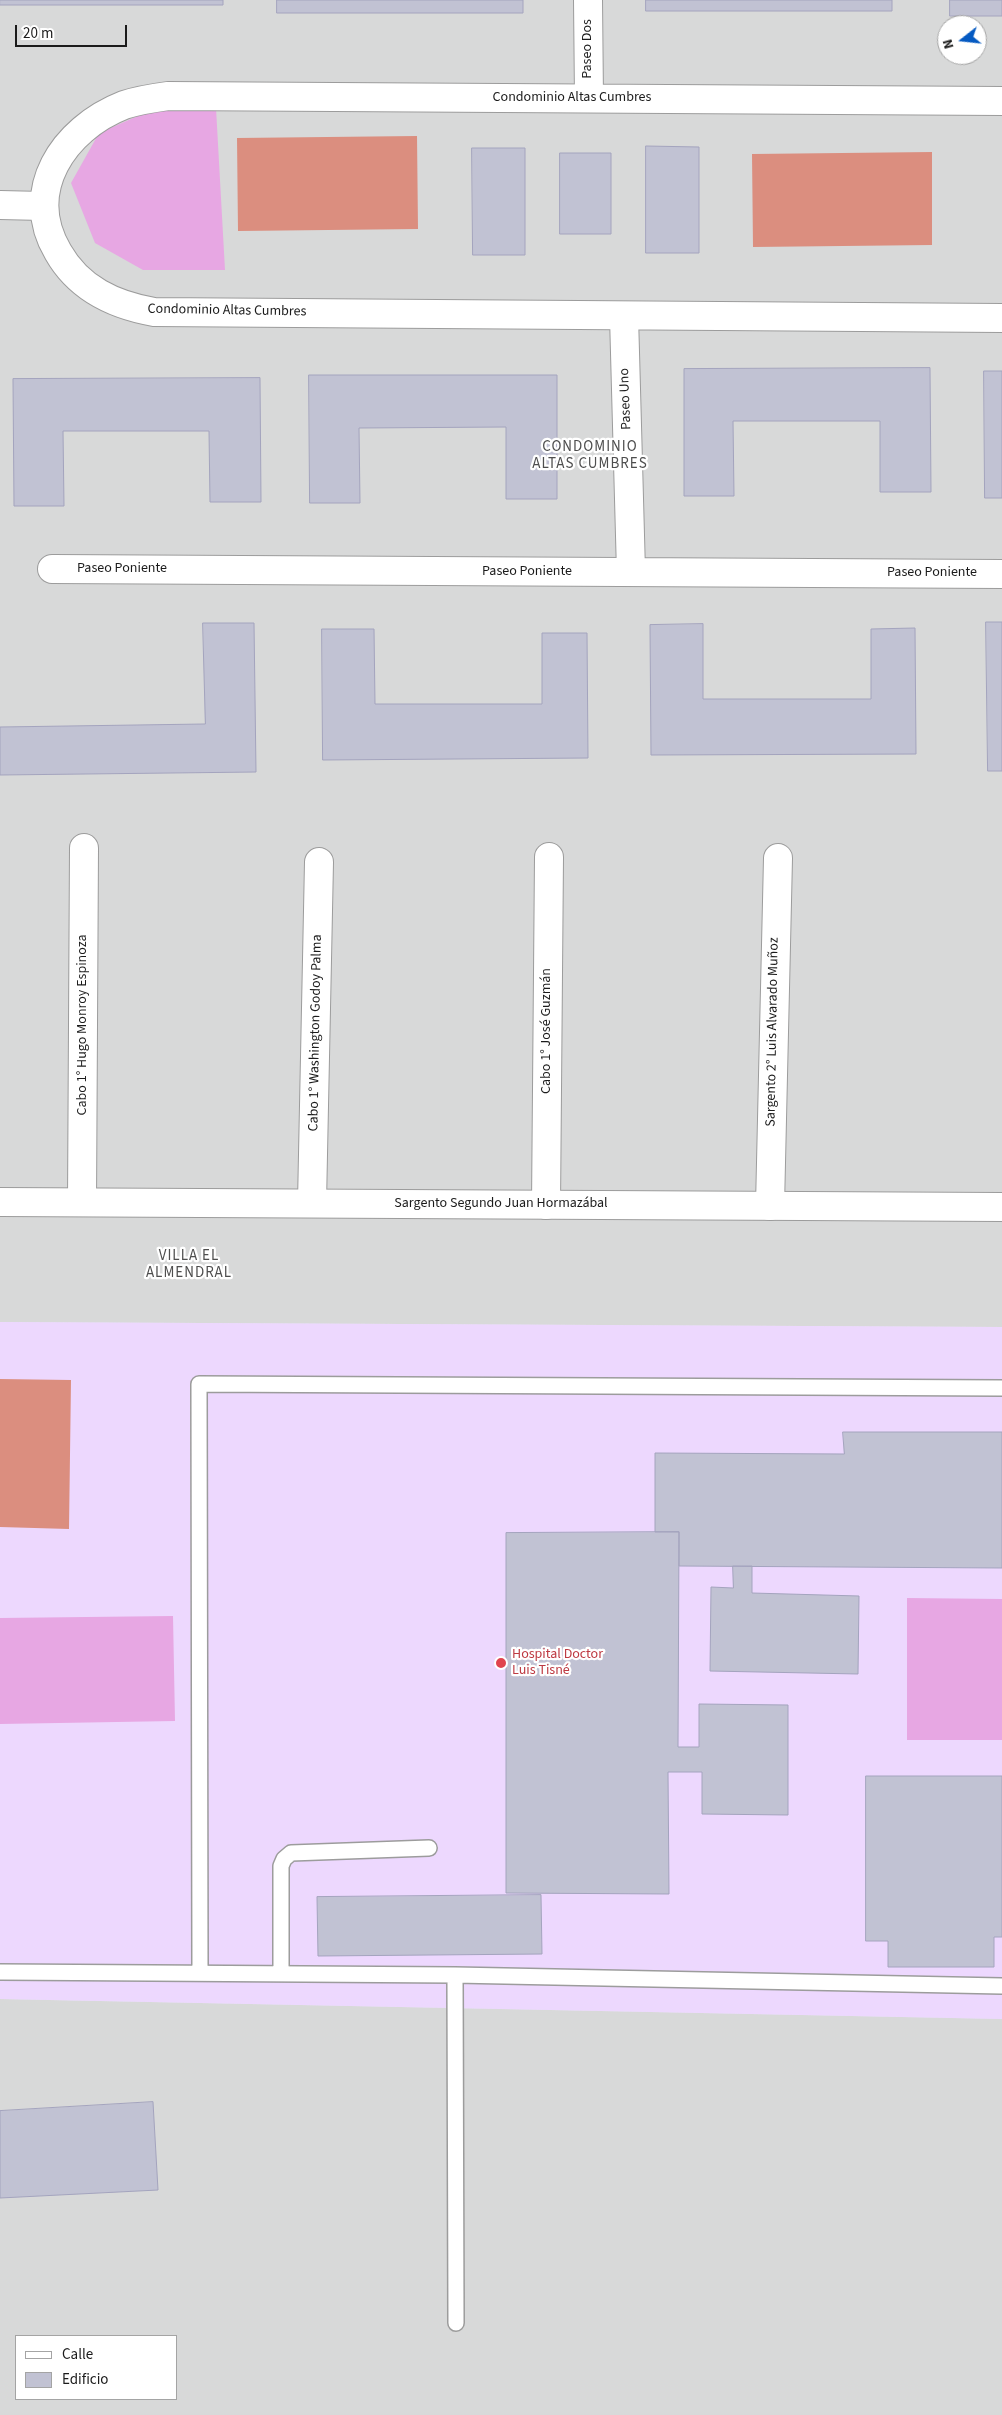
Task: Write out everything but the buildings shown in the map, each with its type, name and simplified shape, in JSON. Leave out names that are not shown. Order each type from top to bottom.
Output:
[{"type":"street","name":"Paseo Dos","points":[[588,0],[588,98]]},
{"type":"street","name":"Condominio Altas Cumbres","points":[[1002,101],[168,96],[145,99],[123,106],[103,116],[72,141],[52,169],[45,187],[43,206],[46,226],[54,245],[64,262],[77,277],[93,291],[112,301],[154,312],[1002,318]]},
{"type":"street","points":[[0,205],[43,206]]},
{"type":"street","name":"Paseo Uno","points":[[624,316],[631,572]]},
{"type":"street","name":"Paseo Poniente","points":[[52,569],[1002,574]]},
{"type":"street","name":"Cabo 1° Hugo Monroy Espinoza","points":[[82,1202],[84,848]]},
{"type":"street","name":"Cabo 1° José Guzmán","points":[[546,1205],[549,857]]},
{"type":"street","name":"Sargento 2° Luis Alvarado Muñoz","points":[[770,1206],[778,858]]},
{"type":"street","name":"Cabo 1° Washington Godoy Palma","points":[[312,1203],[319,862]]},
{"type":"street","name":"Sargento Segundo Juan Hormazábal","points":[[0,1202],[1002,1207]]},
{"type":"lane","points":[[200,1972],[199,1384],[1002,1388]]},
{"type":"lane","points":[[281,1973],[281,1866],[284,1859],[290,1853],[429,1848]]},
{"type":"lane","points":[[0,1972],[455,1975],[1002,1986]]},
{"type":"lane","points":[[455,1975],[456,2323]]},
{"type":"shaded area","points":[[0,0],[1002,0],[1002,1327],[0,1322]]},
{"type":"shaded area","points":[[216,108],[225,270],[143,270],[95,243],[71,183],[99,133],[147,112]]},
{"type":"shaded area","points":[[417,136],[418,229],[238,231],[237,138]]},
{"type":"shaded area","points":[[932,152],[932,245],[753,247],[752,154]]},
{"type":"shaded area","name":"Hospital Doctor Luis Tisné","points":[[0,1322],[1002,1327],[1002,2019],[0,1999]]},
{"type":"shaded area","points":[[0,1379],[71,1380],[69,1529],[0,1527]]},
{"type":"shaded area","points":[[907,1598],[1002,1599],[1002,1740],[907,1740]]},
{"type":"shaded area","points":[[173,1616],[175,1721],[0,1724],[0,1618]]},
{"type":"shaded area","points":[[0,1999],[1002,2019],[1002,2415],[0,2415]]},
{"type":"place","name":"Hospital Doctor Luis Tisné","points":[[501,1663]]},
{"type":"district","name":"CONDOMINIO ALTAS CUMBRES","points":[[590,456]]},
{"type":"district","name":"VILLA EL ALMENDRAL","points":[[189,1266]]}]
